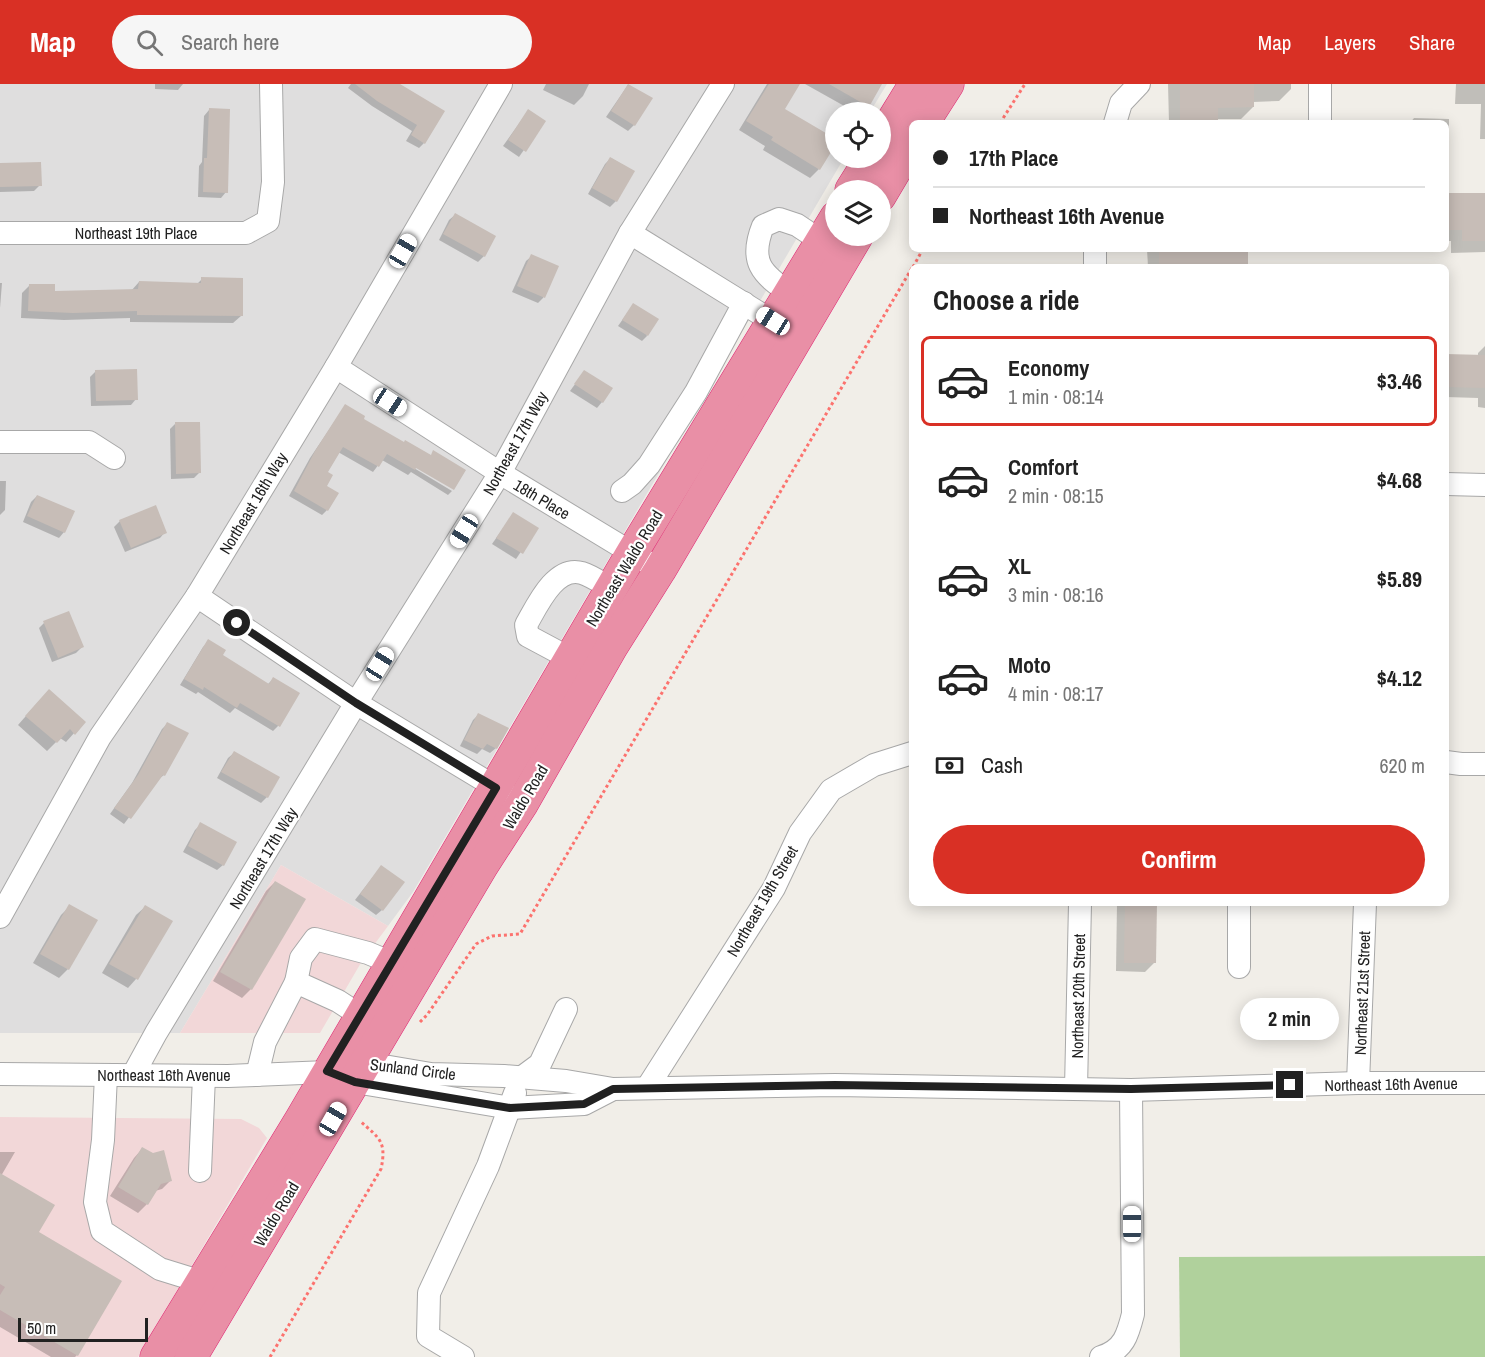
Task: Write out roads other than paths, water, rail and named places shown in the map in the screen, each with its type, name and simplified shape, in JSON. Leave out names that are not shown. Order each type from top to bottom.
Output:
[{"type":"highway","points":[[891,123],[915,84]]},
{"type":"highway","points":[[925,120],[948,84]]},
{"type":"highway","points":[[889,180],[909,147]]},
{"type":"highway","name":"Northeast Waldo Road","points":[[416,922],[633,553],[785,329],[790,293],[825,234]]},
{"type":"highway","name":"Waldo Road","points":[[156,1357],[202,1282],[349,1072],[522,804],[611,648],[660,570],[785,329],[849,246]]},
{"type":"highway","name":"Waldo Road","points":[[191,1357],[349,1072],[361,1016],[416,922]]},
{"type":"street","name":"Northeast 19th Place","points":[[0,233],[246,233],[268,221],[273,182],[271,84]]},
{"type":"street","name":"Northeast 17th Way","points":[[133,1075],[153,1038],[356,703],[500,473],[630,233],[723,84]]},
{"type":"street","points":[[1116,120],[1121,103],[1139,84]]},
{"type":"street","points":[[1320,84],[1320,120]]},
{"type":"street","name":"Northeast 16th Way","points":[[0,917],[100,737],[197,596],[336,367],[490,88]]},
{"type":"street","points":[[790,293],[772,281],[757,260],[758,239],[763,226],[779,219],[797,225],[825,229]]},
{"type":"street","points":[[630,233],[785,329]]},
{"type":"street","points":[[622,491],[632,484],[649,465],[696,392],[744,303]]},
{"type":"street","name":"18th Place","points":[[336,367],[500,473],[660,570]]},
{"type":"street","points":[[0,442],[88,442],[114,458]]},
{"type":"street","points":[[1449,484],[1485,484]]},
{"type":"street","points":[[571,658],[528,636],[525,628],[531,616],[555,582],[568,573],[583,573],[612,589]]},
{"type":"street","points":[[197,596],[356,703],[522,804]]},
{"type":"street","name":"Northeast 19th Street","points":[[647,1088],[774,888],[800,833],[831,790],[874,765],[909,754]]},
{"type":"street","points":[[1449,762],[1485,764]]},
{"type":"street","name":"Northeast 20th Street","points":[[1076,1089],[1080,906]]},
{"type":"street","points":[[1239,906],[1239,968]]},
{"type":"street","name":"Northeast 21st Street","points":[[1358,1083],[1365,906]]},
{"type":"street","points":[[257,1075],[265,1042],[296,982],[301,958],[315,939],[368,953],[392,963]]},
{"type":"street","points":[[296,982],[338,1001],[361,1016]]},
{"type":"street","points":[[463,1357],[428,1336],[429,1293],[488,1166],[521,1078],[540,1064],[566,1009]]},
{"type":"street","name":"Northeast 16th Avenue","points":[[0,1074],[204,1076],[349,1072]]},
{"type":"street","name":"Sunland Circle","points":[[349,1072],[521,1078],[566,1081],[613,1089]]},
{"type":"street","name":"Sunland Circle","points":[[349,1072],[510,1108]]},
{"type":"street","points":[[106,1075],[103,1140],[95,1202],[102,1231],[160,1269],[202,1282]]},
{"type":"street","points":[[200,1172],[204,1076]]},
{"type":"street","name":"Northeast 16th Avenue","points":[[510,1108],[584,1104],[613,1089],[647,1088],[835,1085],[1131,1089],[1358,1083],[1485,1083]]},
{"type":"street","points":[[1101,1357],[1109,1355],[1127,1338],[1133,1314],[1131,1089]]}]
